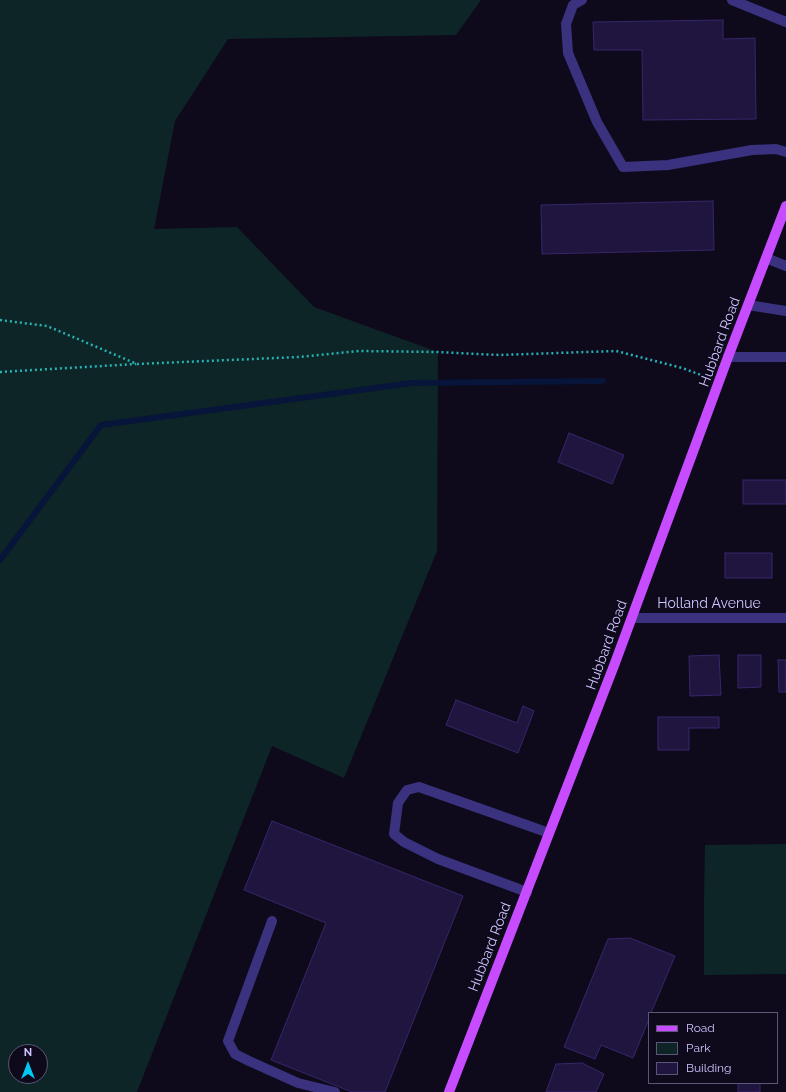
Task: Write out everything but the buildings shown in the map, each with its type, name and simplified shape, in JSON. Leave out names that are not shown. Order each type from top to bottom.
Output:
[{"type":"main road","name":"Hubbard Road","points":[[449,1092],[616,663],[728,357],[786,206]]},
{"type":"street","points":[[582,0],[572,5],[566,24],[568,53],[596,122],[623,167],[668,165],[752,150],[776,148],[786,152]]},
{"type":"street","points":[[732,0],[786,22]]},
{"type":"street","points":[[766,258],[786,266]]},
{"type":"street","points":[[748,305],[785,309]]},
{"type":"street","points":[[728,357],[786,357]]},
{"type":"street","name":"Holland Avenue","points":[[632,618],[786,618]]},
{"type":"street","points":[[527,892],[438,859],[404,842],[394,834],[398,803],[407,790],[419,787],[549,833]]},
{"type":"street","points":[[272,921],[228,1041],[235,1054],[249,1061],[298,1083],[335,1092]]},
{"type":"path","points":[[0,320],[46,326],[137,364]]},
{"type":"path","points":[[0,372],[299,357],[359,351],[438,352],[499,355],[616,351],[682,368],[720,381]]},
{"type":"green space","points":[[0,0],[481,0],[456,35],[228,39],[175,121],[154,229],[237,227],[314,307],[438,352],[437,551],[344,778],[272,746],[137,1092],[0,1092]]},
{"type":"green space","points":[[786,844],[786,974],[704,975],[705,845]]},
{"type":"waterway","points":[[0,560],[101,425],[412,383],[603,381]]}]
